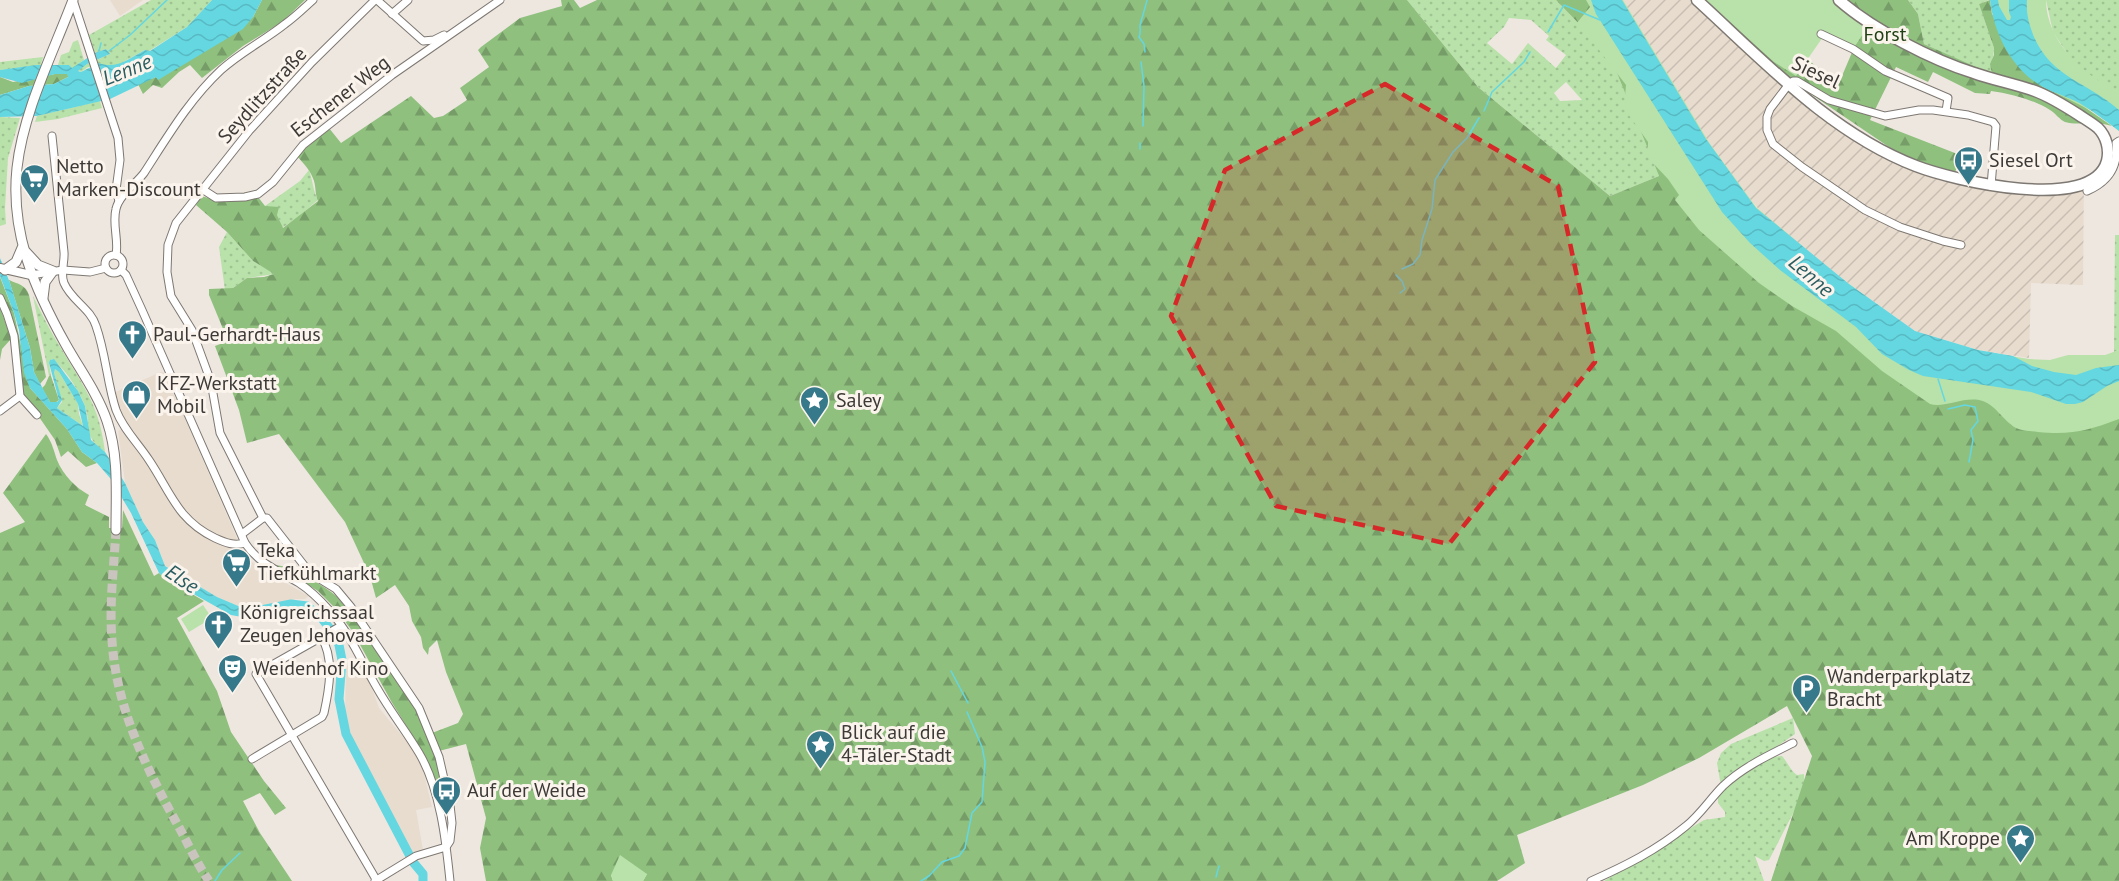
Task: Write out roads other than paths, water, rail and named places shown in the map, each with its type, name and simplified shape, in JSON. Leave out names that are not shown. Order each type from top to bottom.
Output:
[{"type":"main road","points":[[73,0],[31,110],[19,150],[16,170],[16,219],[31,275],[107,421],[116,472],[116,530]]},
{"type":"main road","name":"Siesel","points":[[1696,0],[1789,84]]},
{"type":"main road","points":[[1789,84],[1849,131],[1917,166],[1991,186],[2036,192],[2065,192],[2086,187],[2101,180],[2107,173],[2113,157],[2109,133],[2091,117],[2037,92],[1972,73],[1940,60],[1869,23],[1839,0]]},
{"type":"main road","points":[[22,248],[38,265],[58,271],[44,287],[44,300]]},
{"type":"main road","points":[[6,270],[16,262],[22,248]]},
{"type":"street","points":[[73,0],[119,147],[120,160],[116,190],[119,201],[115,218],[116,255]]},
{"type":"street","points":[[119,201],[143,175],[182,114],[208,83],[230,63],[284,25],[313,0]]},
{"type":"street","points":[[376,0],[423,41],[434,40],[444,34],[452,33]]},
{"type":"street","name":"Seydlitzstraße","points":[[376,0],[312,62],[249,131],[202,189],[176,223],[168,245],[167,272],[169,288],[175,303],[192,330],[210,381],[220,433],[263,519],[268,518],[310,573],[336,589],[419,708],[438,753],[445,781],[452,823],[450,841],[446,847]]},
{"type":"street","points":[[392,14],[408,0]]},
{"type":"street","name":"Eschener Weg","points":[[202,189],[216,198],[258,194],[273,182],[303,145],[392,75],[500,0]]},
{"type":"street","name":"Siesel","points":[[1821,34],[1853,49],[1885,71],[1948,98],[1946,111]]},
{"type":"street","name":"Siesel","points":[[1789,84],[1797,81],[1829,100],[1885,116],[1919,110],[1946,111],[1993,122],[1996,126],[1991,186]]},
{"type":"street","points":[[1789,84],[1770,109],[1767,117],[1767,130],[1773,144],[1865,210],[1900,227],[1943,242],[1961,245]]},
{"type":"street","points":[[52,136],[65,263],[58,271]]},
{"type":"street","points":[[2087,191],[2109,177],[2116,162],[2116,143],[2119,141]]},
{"type":"street","points":[[106,268],[107,258],[116,255]]},
{"type":"street","points":[[116,255],[123,261],[121,270]]},
{"type":"street","points":[[6,270],[31,275],[58,271],[90,272],[106,268],[114,273],[121,270]]},
{"type":"street","points":[[121,270],[126,275],[138,301],[245,543],[259,560],[309,590],[330,611],[338,628],[387,706],[420,754],[433,787],[446,847],[450,881]]},
{"type":"street","points":[[58,271],[64,284],[92,316],[97,327],[108,382],[122,425],[151,463],[171,499],[180,512],[208,534],[233,545],[245,543]]},
{"type":"street","points":[[0,298],[8,314],[14,336],[20,396],[37,416]]},
{"type":"street","points":[[0,411],[20,396]]},
{"type":"street","points":[[242,534],[263,519]]},
{"type":"street","points":[[338,628],[256,674],[376,881],[416,856],[446,847]]},
{"type":"street","points":[[252,759],[324,713],[330,659],[323,636]]},
{"type":"street","points":[[1591,881],[1641,858],[1668,840],[1697,817],[1714,795],[1740,773],[1793,743]]},
{"type":"water","name":"Lenne","points":[[212,0],[262,0],[243,29],[158,80],[156,77],[110,99],[37,116],[0,117],[0,95],[29,86],[54,84],[68,77],[67,74],[55,74],[22,83],[0,77],[0,70],[36,65],[69,65],[72,68],[95,53],[106,49],[110,54],[87,64],[78,71],[81,72],[99,63],[117,64],[145,50],[150,51],[187,27]]},
{"type":"water","name":"Lenne","points":[[1591,0],[1622,0],[1706,139],[1756,208],[1849,284],[1915,331],[1978,350],[2013,356],[2032,366],[2054,372],[2076,375],[2096,368],[2119,365],[2119,381],[2083,402],[2066,404],[2031,392],[1923,376],[1882,354],[1856,327],[1780,270],[1750,243],[1722,212],[1596,14]]},
{"type":"water","points":[[1990,0],[1998,0],[2007,20],[2010,20],[2009,0],[2027,0],[2029,23],[2042,51],[2061,71],[2119,110],[2119,131],[2081,104],[2043,87],[2022,71],[2000,38]]},
{"type":"water","points":[[0,258],[30,348],[34,372],[50,402],[59,400],[49,363],[54,359],[78,391],[85,406],[91,440],[105,452],[125,483],[143,522],[155,540],[165,566],[217,597],[243,608],[267,606],[269,614],[253,619],[231,615],[159,573],[131,513],[110,478],[97,463],[82,452],[67,429],[30,388],[24,373],[19,330],[0,276]],"holes":[[[55,369],[78,404],[83,426],[57,408],[62,400],[54,373]]]},
{"type":"waterway","points":[[109,51],[130,35],[167,0]]},
{"type":"waterway","points":[[1145,52],[1144,44],[1139,37],[1147,0]]},
{"type":"waterway","points":[[1548,32],[1564,5],[1600,20]]},
{"type":"waterway","points":[[99,51],[101,43]]},
{"type":"waterway","points":[[1484,111],[1492,92],[1524,62],[1530,52]]},
{"type":"waterway","points":[[1141,62],[1144,86],[1143,126]]},
{"type":"waterway","points":[[1402,269],[1413,264],[1420,255],[1422,240],[1432,209],[1435,180],[1479,118]]},
{"type":"waterway","points":[[1140,143],[1140,149]]},
{"type":"waterway","points":[[1396,275],[1402,281],[1405,289],[1400,293]]},
{"type":"waterway","points":[[1938,379],[1945,401]]},
{"type":"waterway","points":[[1948,409],[1965,405],[1975,407],[1978,421],[1971,430],[1973,440],[1969,462]]},
{"type":"waterway","name":"Else","points":[[256,611],[291,604],[307,606],[320,616],[334,634],[342,660],[339,699],[346,734],[413,862],[423,874],[423,881]]},
{"type":"waterway","points":[[951,671],[968,703]]},
{"type":"waterway","points":[[921,881],[942,862],[959,856],[965,848],[972,813],[982,802],[985,762],[982,747],[967,712]]},
{"type":"waterway","points":[[215,881],[222,870],[240,853]]},
{"type":"waterway","points":[[1216,877],[1219,866]]},
{"type":"tunnel","points":[[116,530],[111,626],[120,690],[145,761],[209,881]]},
{"type":"place","name":"Siesel Ort","points":[[1968,186]]},
{"type":"place","name":"Netto Marken-Discount","points":[[35,204]]},
{"type":"place","name":"Paul-Gerhardt-Haus","points":[[132,360]]},
{"type":"place","name":"KFZ-Werkstatt Mobil","points":[[136,420]]},
{"type":"place","name":"Saley","points":[[815,426]]},
{"type":"place","name":"Teka Tiefkühlmarkt","points":[[236,588]]},
{"type":"place","name":"Königreichssaal Zeugen Jehovas","points":[[219,650]]},
{"type":"place","name":"Weidenhof Kino","points":[[232,694]]},
{"type":"place","name":"Wanderparkplatz Bracht","points":[[1806,714]]},
{"type":"place","name":"Blick auf die 4-Täler-Stadt","points":[[820,770]]},
{"type":"place","name":"Auf der Weide","points":[[446,816]]},
{"type":"place","name":"Am Kroppe","points":[[2021,864]]},
{"type":"park label","name":"Forst","points":[[1885,34]]}]
